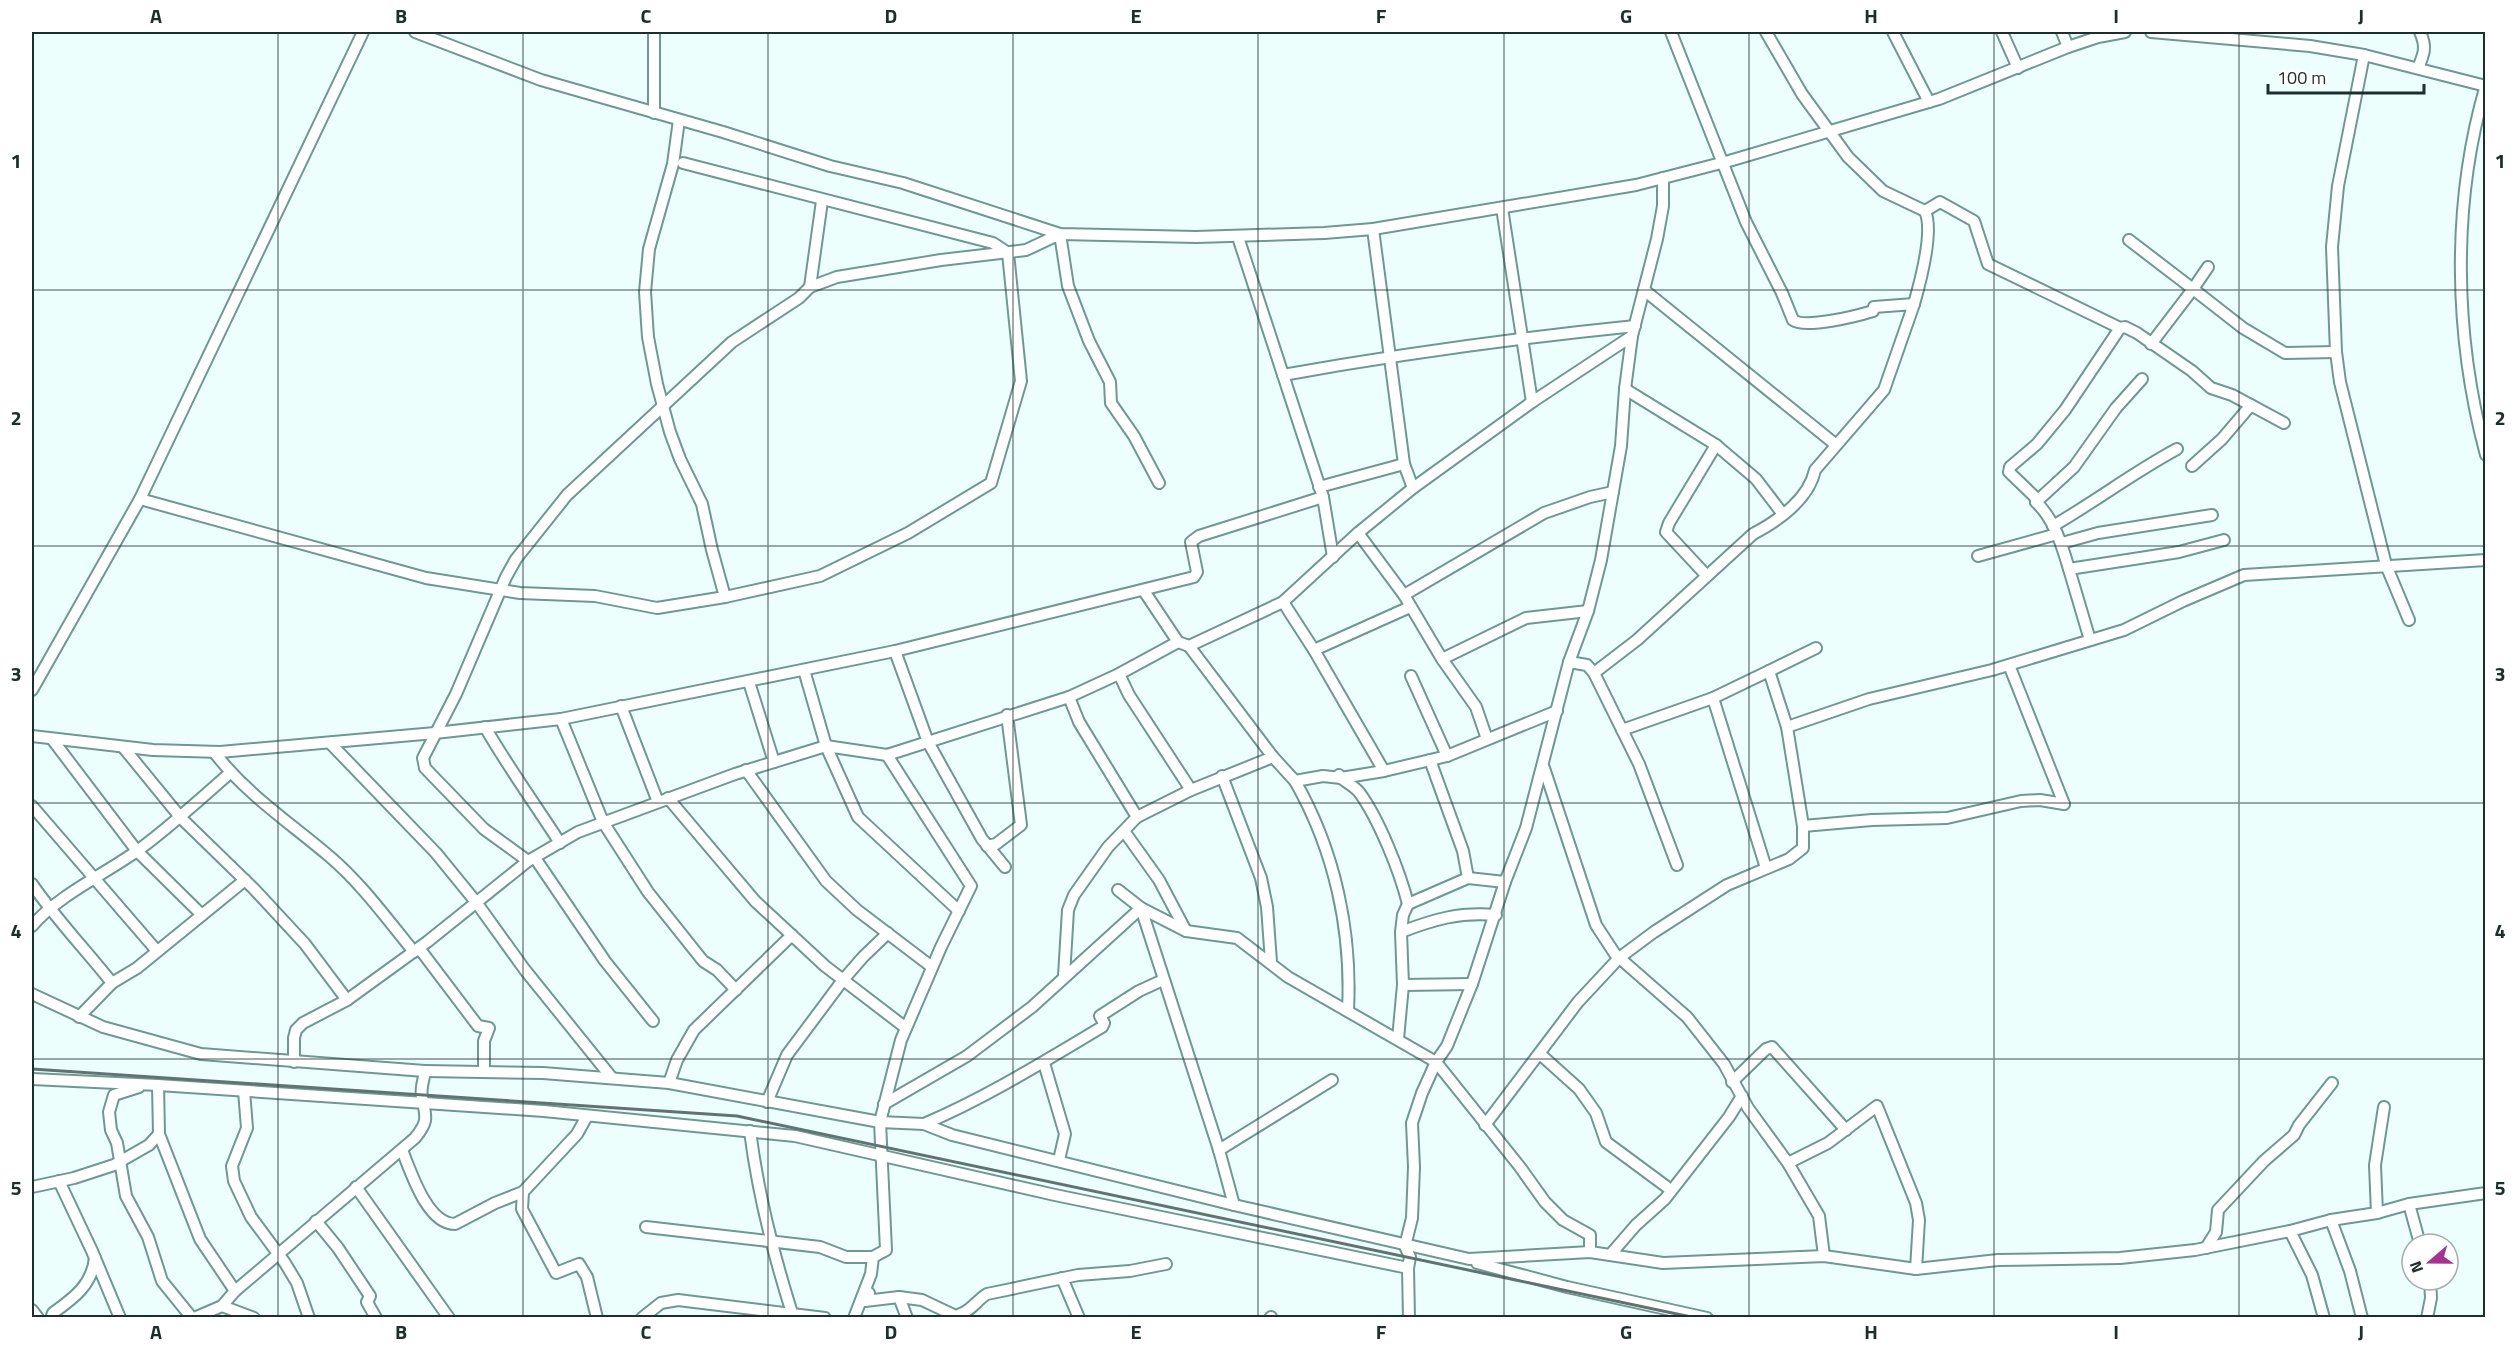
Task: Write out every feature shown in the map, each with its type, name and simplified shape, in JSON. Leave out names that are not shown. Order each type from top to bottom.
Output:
[{"type":"street","points":[[32,690],[141,499],[363,32]]},
{"type":"street","points":[[415,32],[541,80],[830,166],[903,183],[1060,234],[1238,237],[1373,229],[1569,197],[1663,178],[1929,102],[2068,47],[2098,37],[2126,32]]},
{"type":"street","points":[[654,32],[654,113]]},
{"type":"street","points":[[1671,32],[1698,97],[1721,163],[1746,222],[1782,293],[1792,320],[1800,325],[1841,319],[1873,311],[1874,307],[1914,304]]},
{"type":"street","points":[[1594,674],[1637,640],[1753,534],[1803,496],[1812,483],[1815,470],[1835,444],[1884,390],[1914,304],[1925,260],[1929,220],[1925,211],[1883,191],[1869,180],[1848,157],[1802,94],[1766,32]]},
{"type":"street","points":[[1893,32],[1929,102]]},
{"type":"street","points":[[2002,32],[2018,68]]},
{"type":"street","points":[[2062,32],[2068,47]]},
{"type":"street","points":[[2151,32],[2310,46],[2364,55],[2485,85],[2472,135],[2461,255],[2468,370],[2486,455]]},
{"type":"street","points":[[2418,69],[2426,45],[2420,32]]},
{"type":"street","points":[[2364,55],[2338,186],[2333,237],[2336,352],[2340,382],[2386,565],[2409,620]]},
{"type":"street","points":[[679,120],[673,164],[649,249],[645,292],[652,362],[663,405],[680,459],[702,504],[725,597]]},
{"type":"street","points":[[683,163],[822,201],[993,243],[1008,253]]},
{"type":"street","points":[[1409,1317],[1408,1268],[1410,1257],[1406,1246],[1412,1218],[1414,1167],[1412,1123],[1422,1093],[1436,1062],[1447,1046],[1472,984],[1505,882],[1526,828],[1544,768],[1569,662],[1588,611],[1601,560],[1621,446],[1625,388],[1634,331],[1663,206],[1663,178]]},
{"type":"street","points":[[810,287],[822,201]]},
{"type":"street","points":[[1925,211],[1940,202],[1974,221],[1988,264],[2120,328],[2132,330],[2192,371],[2211,388],[2232,395],[2284,423]]},
{"type":"street","points":[[1502,208],[1532,402]]},
{"type":"street","points":[[1373,229],[1404,464],[1413,488]]},
{"type":"street","points":[[653,1021],[531,860],[484,829],[425,768],[423,758],[456,693],[510,568],[560,503],[663,405],[732,342],[799,298],[810,287],[837,278],[895,267],[1026,250],[1060,234]]},
{"type":"street","points":[[1060,234],[1068,286],[1089,341],[1110,382],[1111,403],[1134,436],[1159,483]]},
{"type":"street","points":[[1238,237],[1321,492],[1333,557]]},
{"type":"street","points":[[2129,240],[2243,328],[2285,353],[2336,352]]},
{"type":"street","points":[[141,499],[426,578],[502,590],[595,596],[657,608],[725,597],[820,576],[909,533],[991,483],[1021,381],[1008,253]]},
{"type":"street","points":[[2151,344],[2208,267]]},
{"type":"street","points":[[1644,290],[1835,444]]},
{"type":"street","points":[[2090,640],[2057,534],[2036,502],[2036,498],[2009,472],[2010,467],[2037,444],[2065,410],[2120,328]]},
{"type":"street","points":[[1283,375],[1389,356],[1522,338],[1634,331]]},
{"type":"street","points":[[1189,646],[1283,602],[1358,533],[1413,488],[1634,331]]},
{"type":"street","points":[[2036,502],[2074,467],[2116,408],[2142,379]]},
{"type":"street","points":[[1625,388],[1716,445],[1756,479],[1782,513]]},
{"type":"street","points":[[2192,466],[2222,439],[2251,405]]},
{"type":"street","points":[[1707,576],[1666,532],[1669,522],[1716,445]]},
{"type":"street","points":[[2057,534],[2102,496],[2138,470],[2177,449]]},
{"type":"street","points":[[32,736],[123,747],[214,752],[330,743],[561,719],[749,682],[895,651],[1194,577],[1197,572],[1191,542],[1199,536],[1404,464]]},
{"type":"street","points":[[1404,595],[1544,513],[1590,497],[1613,492]]},
{"type":"street","points":[[1978,555],[2057,534],[2098,533],[2212,515]]},
{"type":"street","points":[[1358,533],[1404,595],[1442,659],[1476,707],[1487,739]]},
{"type":"street","points":[[2069,569],[2179,552],[2224,540]]},
{"type":"street","points":[[1787,727],[1869,699],[2009,665],[2124,630],[2239,576],[2486,560]]},
{"type":"street","points":[[1144,591],[1178,642],[1189,646],[1273,757],[1295,782],[1312,811],[1324,843],[1345,920],[1350,976],[1348,1011]]},
{"type":"street","points":[[1283,602],[1314,650],[1384,771]]},
{"type":"street","points":[[1314,650],[1410,607]]},
{"type":"street","points":[[1442,659],[1526,618],[1588,611]]},
{"type":"street","points":[[294,1062],[292,1045],[296,1030],[303,1023],[347,1000],[416,950],[531,860],[603,822],[746,770],[826,746],[887,754],[928,742],[1069,697],[1119,674],[1178,642]]},
{"type":"street","points":[[1623,730],[1713,698],[1816,648]]},
{"type":"street","points":[[895,651],[928,742],[987,846],[1005,867]]},
{"type":"street","points":[[1569,662],[1587,665],[1594,674],[1639,764],[1677,865]]},
{"type":"street","points":[[1803,826],[1872,820],[1947,818],[2021,801],[2040,800],[2064,804],[2009,665]]},
{"type":"street","points":[[804,670],[826,746],[858,817],[959,911]]},
{"type":"street","points":[[1485,1125],[1578,1002],[1618,958],[1727,885],[1789,859],[1803,848],[1803,826],[1787,727],[1769,671]]},
{"type":"street","points":[[1119,674],[1129,695],[1191,790]]},
{"type":"street","points":[[1411,676],[1447,756]]},
{"type":"street","points":[[749,682],[774,762]]},
{"type":"street","points":[[1069,697],[1079,722],[1137,817]]},
{"type":"street","points":[[1713,698],[1766,868]]},
{"type":"street","points":[[621,706],[663,800],[755,901],[843,980],[906,1028]]},
{"type":"street","points":[[1295,782],[1323,776],[1384,771],[1447,756],[1557,711]]},
{"type":"street","points":[[987,846],[996,844],[1021,825],[1007,715]]},
{"type":"street","points":[[561,719],[603,822],[648,892],[703,961],[717,970],[736,990]]},
{"type":"street","points":[[485,727],[560,843]]},
{"type":"street","points":[[52,739],[137,851],[202,915]]},
{"type":"street","points":[[330,743],[436,853],[476,902],[525,970],[612,1078]]},
{"type":"street","points":[[123,747],[181,818],[245,880],[305,944],[347,1000]]},
{"type":"street","points":[[214,752],[230,773],[281,819],[330,857],[369,896],[478,1026],[489,1028],[484,1041],[484,1071]]},
{"type":"street","points":[[887,754],[971,886],[906,1028],[884,1104],[880,1122],[886,1250],[865,1301],[899,1297],[922,1300],[960,1317],[960,1314],[965,1313],[979,1298],[987,1294],[1062,1278],[1166,1264]]},
{"type":"street","points":[[1064,976],[1068,910],[1074,895],[1108,847],[1137,817],[1222,776],[1273,757]]},
{"type":"street","points":[[1430,760],[1463,851],[1468,879]]},
{"type":"street","points":[[1544,768],[1596,925],[1618,958],[1687,1017],[1725,1064],[1732,1082],[1788,1163],[1819,1216],[1824,1256]]},
{"type":"street","points":[[746,770],[826,881],[932,967]]},
{"type":"street","points":[[32,926],[49,910],[92,878],[137,851],[181,818],[230,773]]},
{"type":"street","points":[[1222,776],[1261,878],[1267,907],[1271,962]]},
{"type":"street","points":[[1340,776],[1358,791],[1369,811],[1402,881],[1408,904],[1403,915],[1401,932],[1403,985],[1398,1039]]},
{"type":"street","points":[[32,806],[157,951]]},
{"type":"street","points":[[1124,831],[1160,880],[1186,931]]},
{"type":"street","points":[[1408,904],[1468,879],[1505,882]]},
{"type":"street","points":[[79,1017],[112,982],[137,968],[245,880]]},
{"type":"street","points":[[32,884],[49,910],[78,940],[112,982]]},
{"type":"street","points":[[1118,890],[1141,908],[1186,931],[1237,938],[1288,977],[1436,1062],[1545,1202],[1563,1220],[1590,1235],[1590,1252]]},
{"type":"street","points":[[884,1104],[967,1056],[1032,1007],[1141,908]]},
{"type":"street","points":[[1141,908],[1219,1150],[1234,1205]]},
{"type":"street","points":[[1401,932],[1439,918],[1472,913],[1496,915]]},
{"type":"street","points":[[767,1102],[787,1055],[843,980],[888,933]]},
{"type":"street","points":[[669,1083],[677,1060],[694,1030],[792,935]]},
{"type":"street","points":[[924,1124],[971,1104],[1044,1063],[1102,1027],[1104,1023],[1100,1016],[1138,991],[1163,980]]},
{"type":"street","points":[[1403,985],[1472,984]]},
{"type":"street","points":[[32,994],[102,1027],[201,1054],[425,1071],[484,1071],[669,1083],[880,1122],[924,1124],[952,1135],[1456,1257],[1676,1314],[1707,1317]]},
{"type":"street","points":[[1732,1082],[1766,1049],[1772,1047],[1846,1130]]},
{"type":"street","points":[[1540,1054],[1579,1089],[1596,1113],[1606,1142],[1671,1190]]},
{"type":"street","points":[[1044,1063],[1065,1134],[1059,1160]]},
{"type":"street","points":[[144,1085],[114,1095],[110,1121],[126,1196],[148,1237],[162,1281],[193,1317],[222,1306],[235,1291],[402,1150],[425,1126],[426,1114],[421,1095],[425,1071]]},
{"type":"street","points":[[32,1079],[424,1103],[795,1136],[1408,1268]]},
{"type":"street","points":[[1219,1150],[1332,1080]]},
{"type":"street","points":[[2206,1248],[2216,1233],[2218,1210],[2264,1161],[2294,1135],[2299,1125],[2332,1083]]},
{"type":"street","points":[[158,1085],[159,1134],[200,1239],[235,1291]]},
{"type":"street","points":[[244,1091],[247,1128],[232,1166],[234,1181],[251,1217],[297,1283],[309,1317]]},
{"type":"street","points":[[1610,1255],[1636,1225],[1665,1199],[1729,1117],[1742,1096]]},
{"type":"street","points":[[1788,1163],[1828,1143],[1877,1106],[1916,1203],[1919,1220],[1916,1269]]},
{"type":"street","points":[[2377,1213],[2374,1165],[2384,1107]]},
{"type":"street","points":[[402,1150],[430,1212],[448,1224],[455,1224],[495,1203],[523,1192],[577,1134],[587,1116]]},
{"type":"street","points":[[750,1131],[756,1175],[770,1241],[792,1313]]},
{"type":"street","points":[[32,1187],[90,1174],[114,1165],[149,1145],[159,1134]]},
{"type":"street","points":[[59,1180],[120,1317]]},
{"type":"street","points":[[356,1187],[449,1317]]},
{"type":"street","points":[[523,1192],[522,1209],[556,1273],[579,1264],[587,1277],[597,1317]]},
{"type":"street","points":[[1456,1257],[1480,1260],[1545,1253],[1590,1252],[1663,1263],[1824,1256],[1916,1269],[1998,1260],[2120,1258],[2206,1248],[2290,1232],[2331,1220],[2377,1213],[2409,1204],[2486,1194]]},
{"type":"street","points":[[2409,1204],[2417,1232]]},
{"type":"street","points":[[2331,1220],[2350,1271],[2362,1317]]},
{"type":"street","points":[[316,1221],[349,1263],[370,1296],[367,1302],[376,1317]]},
{"type":"street","points":[[646,1227],[820,1247],[846,1257],[873,1257],[886,1250]]},
{"type":"street","points":[[2290,1232],[2312,1275],[2324,1317]]},
{"type":"street","points":[[854,1317],[871,1274],[873,1257]]},
{"type":"street","points":[[51,1317],[79,1295],[94,1270],[95,1258]]},
{"type":"street","points":[[1062,1278],[1078,1317]]},
{"type":"street","points":[[2427,1317],[2430,1292]]},
{"type":"street","points":[[899,1297],[908,1317]]},
{"type":"street","points":[[642,1317],[662,1303],[678,1300],[825,1317]]},
{"type":"street","points":[[1409,1303],[1420,1317]]},
{"type":"street","points":[[222,1306],[254,1317]]},
{"type":"street","points":[[32,1310],[38,1317]]},
{"type":"railway","points":[[32,1069],[737,1116],[1696,1318]]}]
